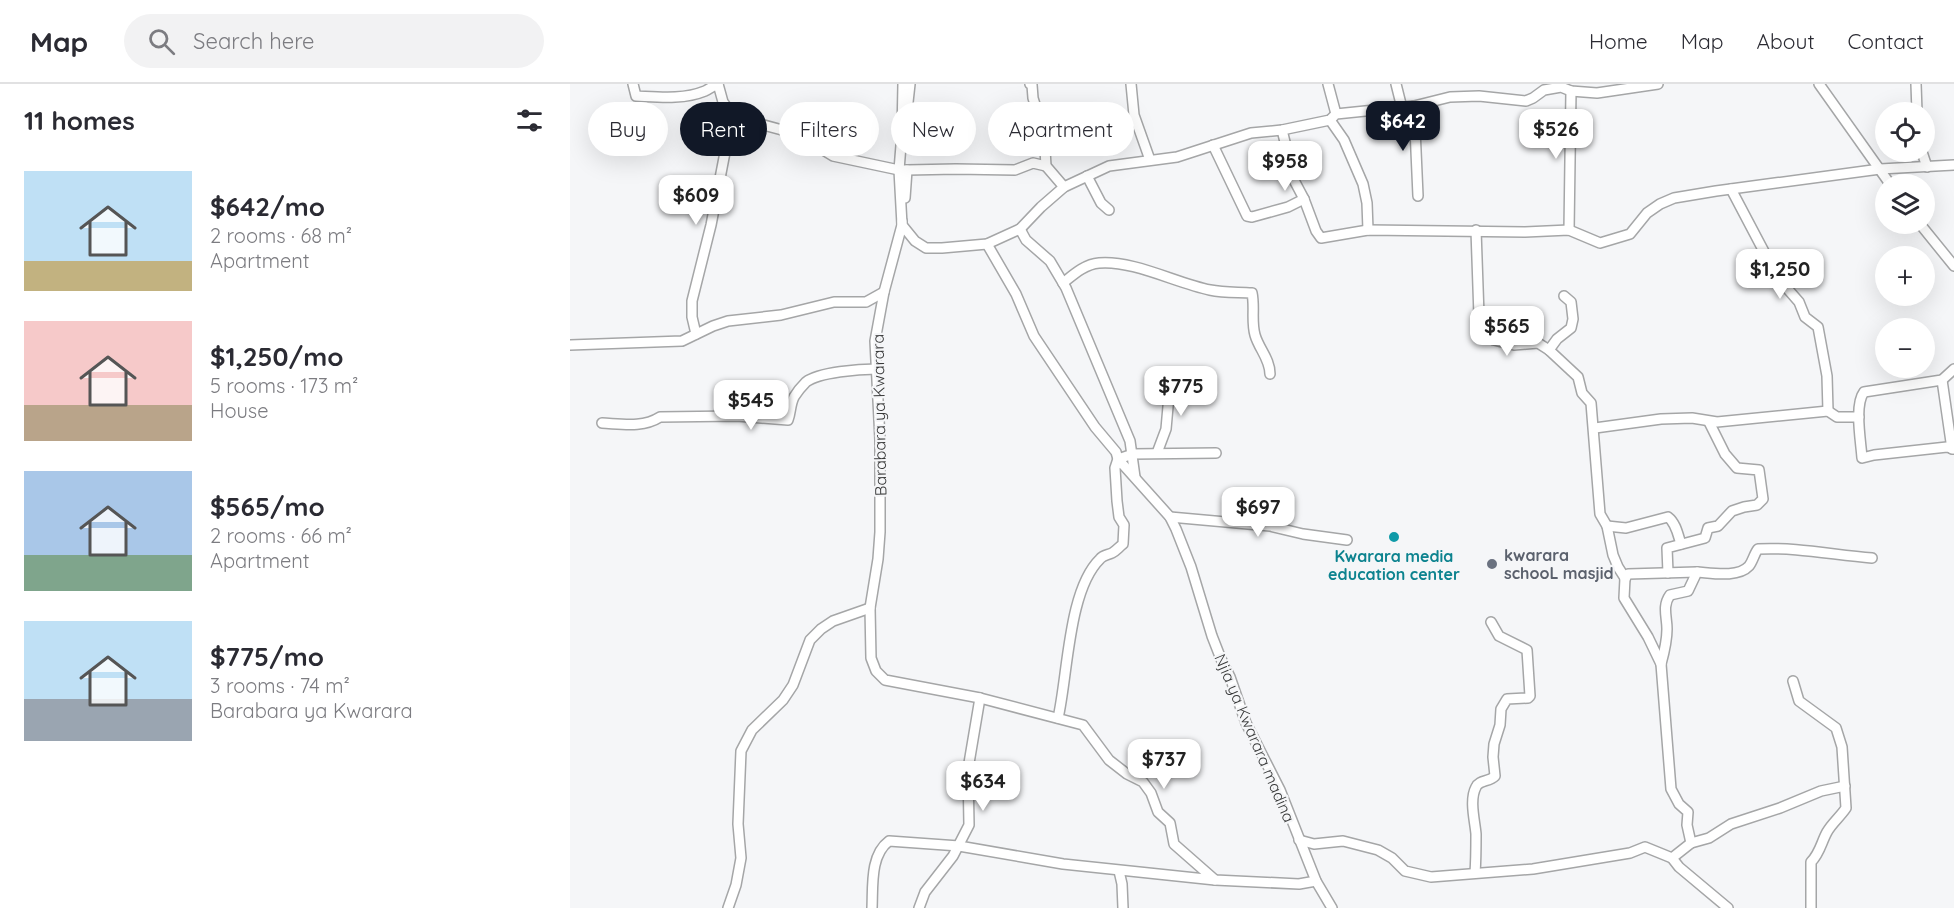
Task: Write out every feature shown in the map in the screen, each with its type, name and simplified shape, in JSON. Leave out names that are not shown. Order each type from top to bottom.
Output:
[{"type":"street","points":[[633,84],[636,96],[664,98],[687,96],[718,84],[723,102]]},
{"type":"street","name":"Barabara ya Kwarara","points":[[903,84],[902,225],[884,292],[875,341],[880,440],[880,532],[870,608],[871,658],[876,671],[885,680],[980,698],[1083,725],[1109,760],[1127,774],[1143,782],[1151,793],[1158,812],[1170,824],[1174,844],[1215,880]]},
{"type":"street","name":"Barabara ya Kwarara","points":[[903,170],[910,84]]},
{"type":"street","points":[[1030,84],[1044,133],[1046,166]]},
{"type":"street","points":[[1131,84],[1134,115],[1150,160]]},
{"type":"street","points":[[1328,84],[1333,117],[1363,184],[1367,203],[1368,230]]},
{"type":"street","points":[[1396,84],[1402,108]]},
{"type":"street","points":[[902,225],[915,241],[926,248],[987,244],[1020,229],[1064,187],[1109,166],[1177,157],[1251,133],[1282,130],[1333,117],[1414,106],[1450,97],[1479,96],[1526,101],[1544,90],[1561,87],[1571,91],[1597,93],[1658,84]]},
{"type":"street","points":[[1819,84],[1883,174]]},
{"type":"street","points":[[1916,84],[1917,102]]},
{"type":"street","points":[[1569,230],[1571,91]]},
{"type":"street","points":[[1414,106],[1418,196]]},
{"type":"street","points":[[767,126],[797,134],[833,156],[903,170],[1015,170],[1033,163],[1046,166],[1064,187]]},
{"type":"street","points":[[1282,130],[1295,182],[1321,238],[1368,230],[1525,232],[1569,230],[1592,241],[1604,242],[1630,234],[1647,213],[1674,198],[1880,169],[1954,165]]},
{"type":"street","points":[[1213,145],[1247,216],[1252,217],[1287,207],[1304,199]]},
{"type":"street","points":[[696,334],[693,326],[692,301],[711,225],[724,156]]},
{"type":"street","points":[[1925,162],[1927,167]]},
{"type":"street","points":[[1087,176],[1101,203],[1109,210]]},
{"type":"street","points":[[1731,189],[1770,263],[1799,302],[1805,317],[1818,327],[1827,376],[1828,411]]},
{"type":"street","points":[[1020,229],[1026,240],[1050,261],[1063,283],[1130,441],[1135,477]]},
{"type":"street","points":[[1476,230],[1479,316],[1483,331],[1494,340],[1514,345],[1538,343],[1549,350],[1578,377],[1582,393],[1591,403],[1595,428],[1594,453],[1600,514],[1606,526],[1613,555],[1625,579]]},
{"type":"street","points":[[1928,234],[1954,266]]},
{"type":"street","points":[[987,244],[1016,294],[1034,336],[1095,427],[1116,452],[1118,459],[1170,517],[1270,526],[1303,534],[1347,540]]},
{"type":"street","points":[[1063,283],[1081,269],[1098,263],[1137,267],[1172,280],[1219,292],[1252,293],[1254,333],[1268,362],[1270,374]]},
{"type":"street","points":[[570,345],[682,341],[728,321],[781,315],[834,302],[866,302],[884,292]]},
{"type":"street","points":[[1549,350],[1557,339],[1572,328],[1571,302],[1563,296]]},
{"type":"street","points":[[602,423],[635,424],[652,422],[660,417],[737,417],[788,420],[790,406],[807,381],[836,372],[877,369]]},
{"type":"street","points":[[1942,380],[1953,449],[1947,447],[1874,454],[1862,458],[1859,417],[1861,396],[1864,392],[1942,380],[1954,369]]},
{"type":"street","points":[[1157,453],[1166,429],[1171,373]]},
{"type":"street","points":[[1595,428],[1670,418],[1692,418],[1709,422],[1828,411],[1837,417],[1859,417]]},
{"type":"street","points":[[1668,573],[1667,548],[1705,538],[1708,528],[1718,526],[1732,511],[1757,505],[1763,499],[1759,470],[1737,468],[1725,454],[1709,422]]},
{"type":"street","points":[[1118,459],[1133,454],[1216,453]]},
{"type":"street","points":[[1058,718],[1074,621],[1082,589],[1101,557],[1114,552],[1123,544],[1124,525],[1119,517],[1115,468],[1118,459]]},
{"type":"street","name":"Njia ya Kwarara madina","points":[[1170,517],[1191,567],[1212,636],[1230,677],[1246,723],[1280,790],[1316,881],[1332,908]]},
{"type":"street","points":[[1606,526],[1626,528],[1668,517],[1676,529],[1681,544]]},
{"type":"street","points":[[1661,664],[1648,637],[1624,598],[1625,579],[1628,574],[1732,573],[1743,571],[1751,563],[1758,549],[1773,548],[1872,558]]},
{"type":"street","points":[[1691,843],[1687,825],[1688,812],[1679,804],[1671,789],[1661,664],[1667,629],[1665,601],[1670,595],[1688,591],[1697,572]]},
{"type":"street","points":[[728,908],[736,885],[741,858],[738,824],[741,751],[752,730],[783,700],[793,686],[810,640],[833,621],[870,608]]},
{"type":"street","points":[[1475,873],[1476,836],[1473,802],[1475,788],[1479,783],[1491,780],[1495,776],[1494,744],[1500,725],[1501,708],[1507,699],[1530,696],[1527,650],[1499,636],[1491,622]]},
{"type":"street","points":[[1793,681],[1799,701],[1836,729],[1842,747],[1846,808],[1833,823],[1824,837],[1819,852],[1810,862],[1811,908]]},
{"type":"street","points":[[919,908],[925,892],[960,846],[969,825],[968,769],[980,698]]},
{"type":"street","points":[[1672,858],[1691,843],[1709,838],[1731,824],[1780,808],[1821,791],[1845,786]]},
{"type":"street","points":[[1299,840],[1314,844],[1343,841],[1378,850],[1392,858],[1405,871],[1431,877],[1533,869],[1630,853],[1644,847],[1672,858],[1679,867],[1728,908]]},
{"type":"street","points":[[872,908],[875,864],[881,846],[889,841],[960,846],[1063,864],[1215,880],[1299,884],[1316,881]]},
{"type":"street","points":[[1119,870],[1123,908]]},
{"type":"place","name":"Kwarara media education center","points":[[1394,537]]},
{"type":"place","name":"kwarara schooL masjid","points":[[1492,564]]}]
